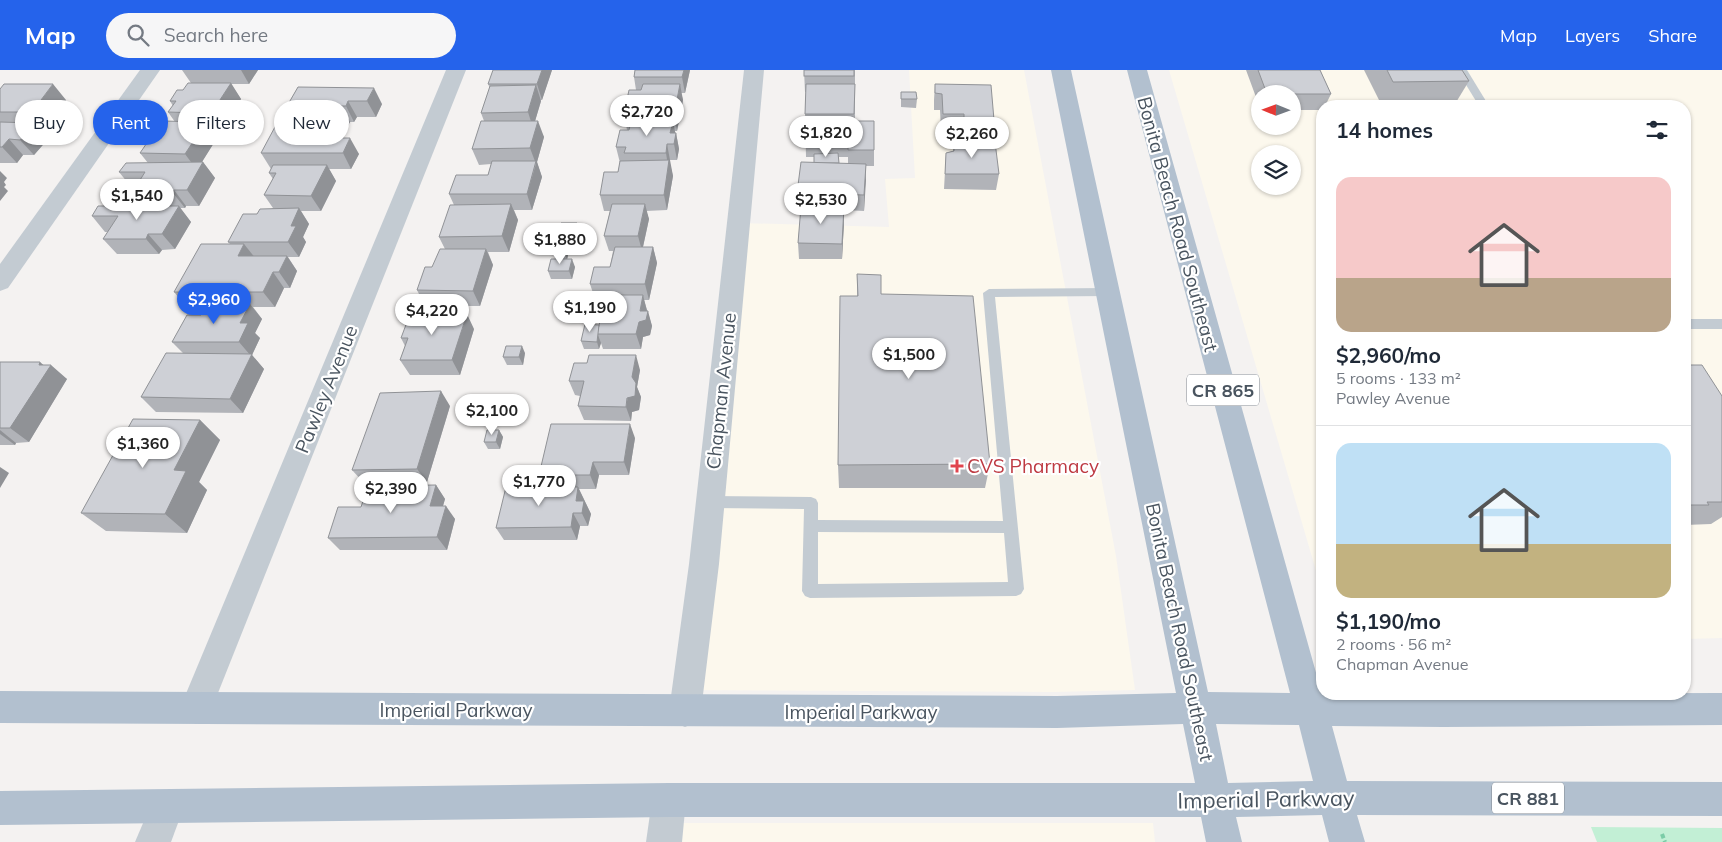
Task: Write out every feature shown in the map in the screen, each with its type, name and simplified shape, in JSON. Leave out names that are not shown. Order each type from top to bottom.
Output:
[{"type":"main road","name":"Bonita Beach Road Southeast","points":[[1061,70],[1224,842]]},
{"type":"main road","name":"Bonita Beach Road Southeast","points":[[1136,70],[1347,842]]},
{"type":"main road","name":"Imperial Parkway","points":[[0,708],[1056,712],[1196,708],[1722,710]]},
{"type":"main road","name":"Imperial Parkway","points":[[0,808],[669,800],[1722,799]]},
{"type":"street","points":[[0,282],[150,70]]},
{"type":"street","name":"Pawley Avenue","points":[[196,708],[456,70]]},
{"type":"street","name":"Chapman Avenue","points":[[685,711],[710,502],[754,70]]},
{"type":"street","points":[[664,842],[669,800]]},
{"type":"street","points":[[153,842],[167,807]]},
{"type":"lane","points":[[1462,70],[1480,100]]},
{"type":"lane","points":[[710,502],[812,503],[810,591],[1016,589],[989,293],[1108,292]]},
{"type":"lane","points":[[1691,324],[1722,324]]},
{"type":"lane","points":[[811,526],[1010,527]]},
{"type":"shaded area","points":[[909,70],[1024,70],[1116,556],[1135,690],[1053,692],[681,690],[740,223],[889,227],[885,179],[915,178]]},
{"type":"shaded area","points":[[1169,70],[1722,70],[1722,638],[1691,639],[1691,100],[1316,100],[1316,571]]},
{"type":"shaded area","points":[[665,823],[1153,823],[1155,842],[662,842]]},
{"type":"green space","points":[[1591,827],[1722,828],[1722,842],[1597,842]]},
{"type":"building","points":[[493,70],[542,70],[537,84],[488,84]]},
{"type":"building","points":[[635,70],[684,70],[682,77],[634,77]]},
{"type":"building","points":[[804,70],[854,70],[854,76],[804,76]]},
{"type":"building","points":[[1258,70],[1320,70],[1331,94],[1301,94],[1301,85],[1264,85]]},
{"type":"building","points":[[1387,70],[1462,70],[1469,81],[1393,82]]},
{"type":"building","points":[[188,83],[231,83],[220,100],[178,100],[178,112],[168,112],[176,101],[170,101],[177,90],[183,90]]},
{"type":"building","points":[[4,84],[53,84],[41,100],[15,100],[15,112],[0,112],[0,89]]},
{"type":"building","points":[[643,84],[680,84],[674,115],[624,114],[629,90],[641,90]]},
{"type":"building","points":[[806,84],[855,84],[854,114],[805,114]]},
{"type":"building","points":[[935,84],[991,85],[994,120],[964,119],[964,114],[943,114],[942,94],[935,93]]},
{"type":"building","points":[[536,85],[528,112],[481,113],[490,86]]},
{"type":"building","points":[[298,87],[374,88],[367,101],[290,100]]},
{"type":"building","points":[[901,92],[916,92],[917,99],[901,99]]},
{"type":"building","points":[[168,121],[178,121],[178,145],[191,145],[185,154],[140,153],[146,145],[168,145]]},
{"type":"building","points":[[481,121],[538,121],[530,148],[472,149]]},
{"type":"building","points":[[631,121],[673,122],[670,133],[676,133],[674,144],[667,144],[666,153],[624,153],[626,147],[616,147],[620,130],[629,130]]},
{"type":"building","points":[[806,121],[874,121],[874,150],[848,150],[848,141],[805,141]]},
{"type":"building","points":[[0,122],[15,122],[15,140],[9,139],[0,147]]},
{"type":"building","points":[[274,129],[274,145],[347,145],[343,153],[261,153]]},
{"type":"building","points":[[954,142],[995,142],[999,174],[945,174],[946,153],[954,151]]},
{"type":"building","points":[[838,153],[839,163],[814,163],[814,154]]},
{"type":"building","points":[[669,160],[664,195],[600,195],[604,172],[618,172],[620,161]]},
{"type":"building","points":[[492,161],[536,161],[527,194],[449,194],[456,175],[488,175]]},
{"type":"building","points":[[203,162],[187,190],[174,190],[173,193],[132,193],[145,172],[119,172],[126,163]]},
{"type":"building","points":[[801,162],[866,164],[864,195],[797,193]]},
{"type":"building","points":[[273,165],[327,165],[311,196],[264,195],[276,173],[269,173]]},
{"type":"building","points":[[511,204],[502,236],[439,237],[450,205]]},
{"type":"building","points":[[612,204],[645,204],[638,236],[604,236]]},
{"type":"building","points":[[98,206],[179,206],[162,234],[148,234],[146,239],[103,239],[118,216],[92,216]]},
{"type":"building","points":[[801,206],[844,206],[842,244],[798,243]]},
{"type":"building","points":[[299,208],[291,226],[296,226],[288,242],[228,242],[243,214],[257,214],[260,209]]},
{"type":"building","points":[[561,223],[577,223],[573,239],[557,238]]},
{"type":"building","points":[[556,243],[567,243],[564,252],[554,252]]},
{"type":"building","points":[[201,244],[244,244],[238,256],[287,256],[279,272],[273,272],[263,292],[174,292]]},
{"type":"building","points":[[615,247],[653,247],[645,284],[590,284],[594,267],[610,267]]},
{"type":"building","points":[[440,249],[486,249],[473,291],[417,290],[425,267],[432,267]]},
{"type":"building","points":[[551,259],[572,259],[569,271],[548,271]]},
{"type":"building","points":[[857,274],[881,275],[881,294],[973,296],[990,464],[838,465],[840,296],[858,296]]},
{"type":"building","points":[[606,295],[643,295],[640,311],[648,311],[646,320],[639,322],[636,334],[597,334]]},
{"type":"building","points":[[207,304],[250,304],[240,323],[248,323],[239,342],[172,342],[187,315],[201,315]]},
{"type":"building","points":[[410,314],[467,314],[452,360],[400,360],[408,338],[401,338]]},
{"type":"building","points":[[585,324],[599,325],[597,342],[581,341]]},
{"type":"building","points":[[506,346],[522,346],[519,357],[503,357]]},
{"type":"building","points":[[166,353],[252,354],[230,399],[141,397]]},
{"type":"building","points":[[589,355],[636,355],[632,377],[636,383],[635,396],[627,398],[626,407],[578,406],[584,381],[569,381],[574,363],[587,363]]},
{"type":"building","points":[[0,362],[40,362],[39,365],[51,365],[10,428],[0,428]]},
{"type":"building","points":[[1691,365],[1702,365],[1722,396],[1722,502],[1707,502],[1709,505],[1691,505]]},
{"type":"building","points":[[441,391],[417,469],[352,470],[380,393]]},
{"type":"building","points":[[133,419],[200,420],[174,470],[186,471],[165,514],[81,513]]},
{"type":"building","points":[[551,424],[630,424],[624,462],[593,462],[590,475],[539,475]]},
{"type":"building","points":[[487,430],[499,430],[496,442],[484,442]]},
{"type":"building","points":[[436,485],[430,506],[446,506],[437,537],[328,538],[338,507],[361,507],[368,486]]},
{"type":"building","points":[[506,487],[578,487],[576,501],[584,501],[582,513],[573,513],[571,527],[496,528]]},
{"type":"place","name":"CVS Pharmacy","points":[[957,466]]}]
